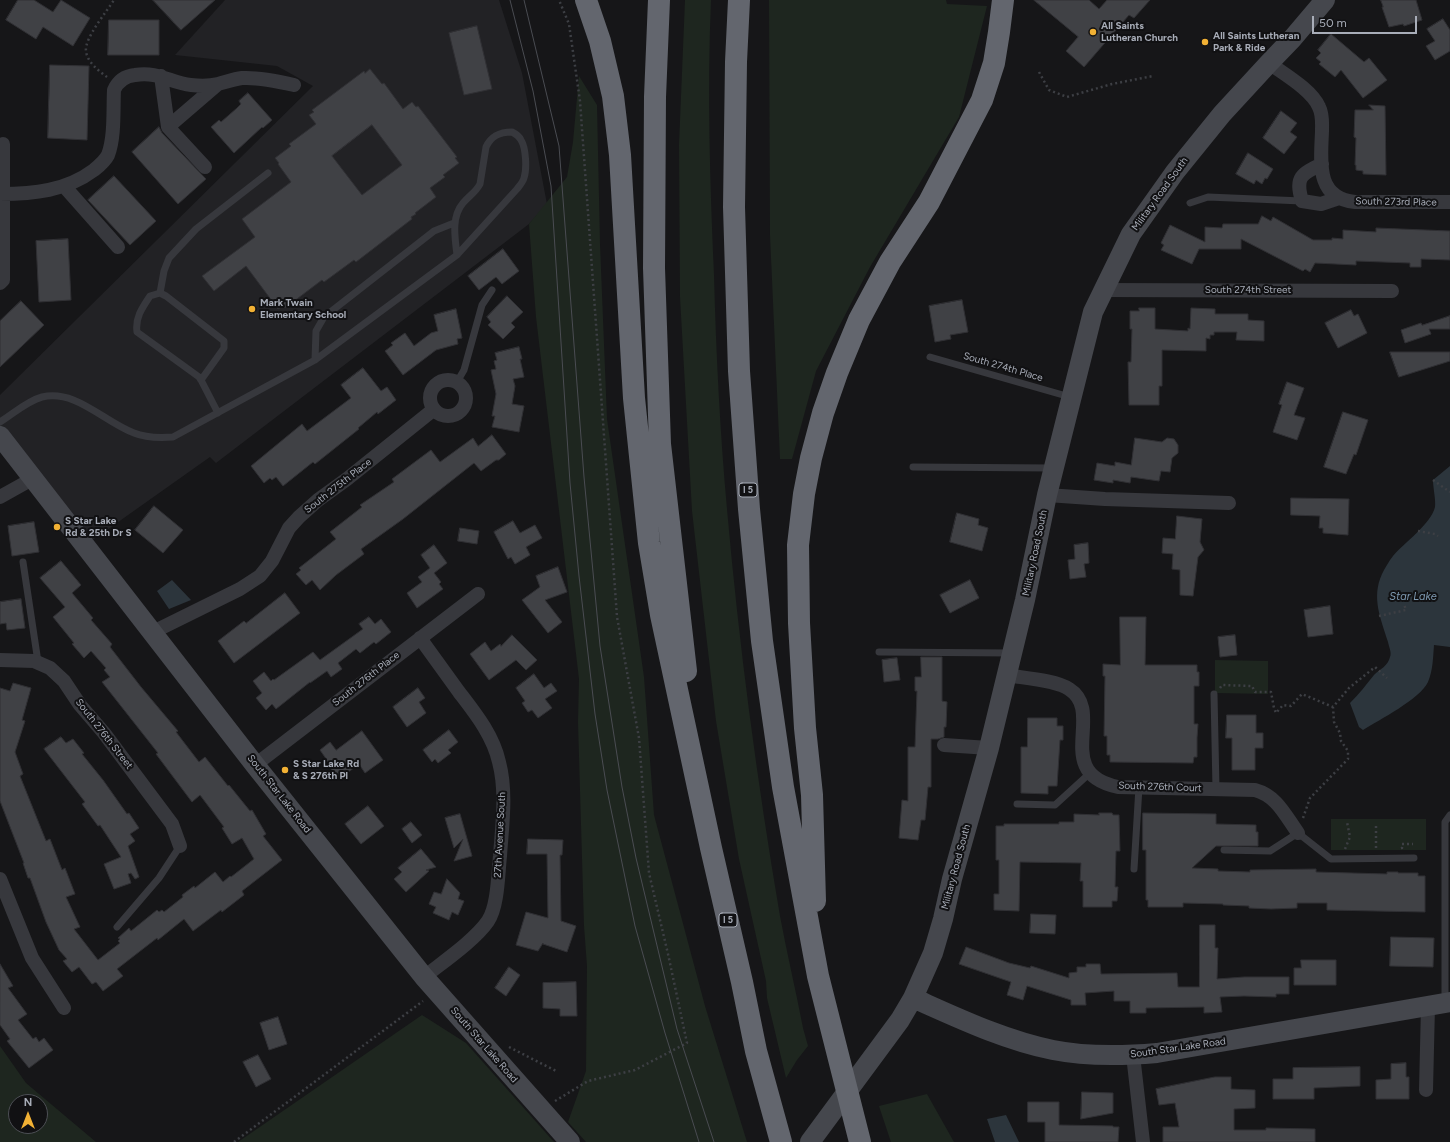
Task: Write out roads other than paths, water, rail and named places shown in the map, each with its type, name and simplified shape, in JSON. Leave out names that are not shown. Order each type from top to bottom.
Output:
[{"type":"highway","points":[[586,0],[600,41],[613,96],[620,155],[634,398],[649,543],[661,615],[699,790]]},
{"type":"highway","name":"I 5","points":[[659,0],[655,97],[654,268],[660,444],[699,790],[756,1051],[781,1142]]},
{"type":"highway","name":"I 5","points":[[739,0],[736,62],[734,207],[739,371],[749,509],[762,641],[784,787],[818,976],[860,1142]]},
{"type":"highway","points":[[818,976],[812,795],[805,728],[799,623],[798,545],[804,494],[823,413],[837,373],[859,320],[890,262],[929,202],[982,100],[994,63],[1000,32],[1002,0]]},
{"type":"street","name":"Military Road South","points":[[810,1142],[900,1020],[913,998],[933,953],[989,748],[1025,600],[1047,495],[1093,312],[1131,234],[1175,172],[1210,129],[1269,62],[1292,39],[1325,0]]},
{"type":"street","points":[[1269,62],[1305,90],[1319,106],[1322,117],[1323,178],[1325,184],[1332,193],[1339,198]]},
{"type":"street","points":[[1,194],[34,193],[64,186],[75,182],[101,164],[108,155],[112,132],[115,87],[120,80],[133,75],[145,74],[161,76],[189,85],[218,84],[241,78],[248,78],[294,85]]},
{"type":"street","points":[[161,76],[168,127],[205,166]]},
{"type":"street","points":[[168,127],[218,84]]},
{"type":"street","points":[[0,283],[3,280],[1,246],[1,194],[3,144]]},
{"type":"street","points":[[1322,164],[1305,172],[1302,176],[1298,186],[1302,201],[1321,204],[1339,198]]},
{"type":"street","points":[[64,186],[118,247]]},
{"type":"street","name":"South 273rd Place","points":[[1339,198],[1355,202],[1450,202]]},
{"type":"street","name":"South 274th Street","points":[[1103,290],[1392,291]]},
{"type":"street","points":[[450,380],[457,382],[466,393],[464,407],[459,413],[446,417],[439,415],[433,410],[430,404],[429,396],[431,390],[436,384],[442,381],[450,380]]},
{"type":"street","name":"South 275th Place","points":[[153,632],[240,589],[260,576],[272,561],[289,528],[299,517],[318,500],[347,479],[433,410]]},
{"type":"street","name":"South Star Lake Road","points":[[0,436],[255,765],[431,984],[570,1142]]},
{"type":"street","points":[[0,497],[34,478]]},
{"type":"street","points":[[1047,495],[1105,499],[1229,503]]},
{"type":"street","name":"South 276th Place","points":[[255,765],[478,594]]},
{"type":"street","name":"27th Avenue South","points":[[420,638],[477,716],[496,749],[502,778],[503,806],[498,875],[494,904],[489,920],[479,933],[431,984]]},
{"type":"street","name":"South 276th Street","points":[[0,660],[38,662],[50,668],[64,680],[80,705],[104,733],[172,824],[180,846]]},
{"type":"street","points":[[1006,675],[1059,684],[1070,689],[1078,698],[1083,710],[1082,759],[1090,773]]},
{"type":"street","points":[[944,745],[989,748]]},
{"type":"street","name":"South 276th Court","points":[[1090,773],[1105,784],[1118,787],[1255,790],[1264,792],[1273,799],[1298,833]]},
{"type":"street","points":[[0,879],[32,958],[64,1008]]},
{"type":"street","name":"South Star Lake Road","points":[[913,998],[1018,1041],[1053,1050],[1079,1054],[1133,1055],[1157,1053],[1441,1004]]},
{"type":"street","points":[[1426,1090],[1441,1004]]},
{"type":"street","points":[[1133,1055],[1144,1142]]},
{"type":"lane","points":[[0,422],[33,400],[42,397],[54,396],[76,402],[132,433],[155,438],[173,437],[315,360],[457,255],[517,189],[524,179],[526,169],[522,140],[512,132],[499,133],[488,142],[484,154],[482,179],[480,184],[477,190],[463,203],[454,223],[457,255]]},
{"type":"lane","points":[[160,294],[164,271],[169,258],[196,229],[268,173]]},
{"type":"lane","points":[[1190,203],[1208,197],[1302,201]]},
{"type":"lane","points":[[315,360],[316,331],[324,317],[434,231],[454,223]]},
{"type":"lane","points":[[457,382],[464,370],[482,305],[492,290]]},
{"type":"lane","points":[[201,380],[224,348],[224,341],[166,296],[160,294],[150,296],[140,311],[136,324],[137,332],[199,377],[218,413]]},
{"type":"lane","name":"South 274th Place","points":[[930,357],[1071,397]]},
{"type":"lane","points":[[913,467],[1054,468]]},
{"type":"lane","points":[[23,562],[38,662]]},
{"type":"lane","points":[[879,652],[1011,653]]},
{"type":"lane","points":[[1214,694],[1216,789]]},
{"type":"lane","points":[[1017,804],[1055,805],[1090,773]]},
{"type":"lane","points":[[1134,869],[1139,787]]},
{"type":"lane","points":[[1441,1004],[1445,822],[1450,815]]},
{"type":"lane","points":[[1224,850],[1270,851],[1298,833],[1331,859],[1414,858]]},
{"type":"lane","points":[[117,927],[159,878],[180,846]]},
{"type":"water","name":"Star Lake","points":[[1450,466],[1450,647],[1434,645],[1431,673],[1424,689],[1398,709],[1363,730],[1359,727],[1350,703],[1374,675],[1386,665],[1391,655],[1378,608],[1377,592],[1379,583],[1383,572],[1393,556],[1423,527],[1428,520],[1435,507],[1433,480]]},
{"type":"water","points":[[172,580],[191,600],[169,609],[157,591]]},
{"type":"water","points":[[1006,1115],[1019,1142],[995,1142],[987,1119]]},
{"type":"tram line","points":[[510,0],[533,91],[551,186],[570,483],[595,714],[607,790],[635,926],[665,1033],[699,1142]]},
{"type":"tram line","points":[[524,0],[559,146],[584,477],[600,646],[622,787],[636,858],[677,1029],[714,1142]]},
{"type":"place","name":"All Saints Lutheran Church","points":[[1093,32]]},
{"type":"place","name":"All Saints Lutheran Park & Ride","points":[[1205,42]]},
{"type":"place","name":"Mark Twain Elementary School","points":[[252,309]]},
{"type":"place","name":"S Star Lake Rd & 25th Dr S","points":[[57,527]]},
{"type":"place","name":"S Star Lake Rd & S 276th Pl","points":[[285,770]]}]
